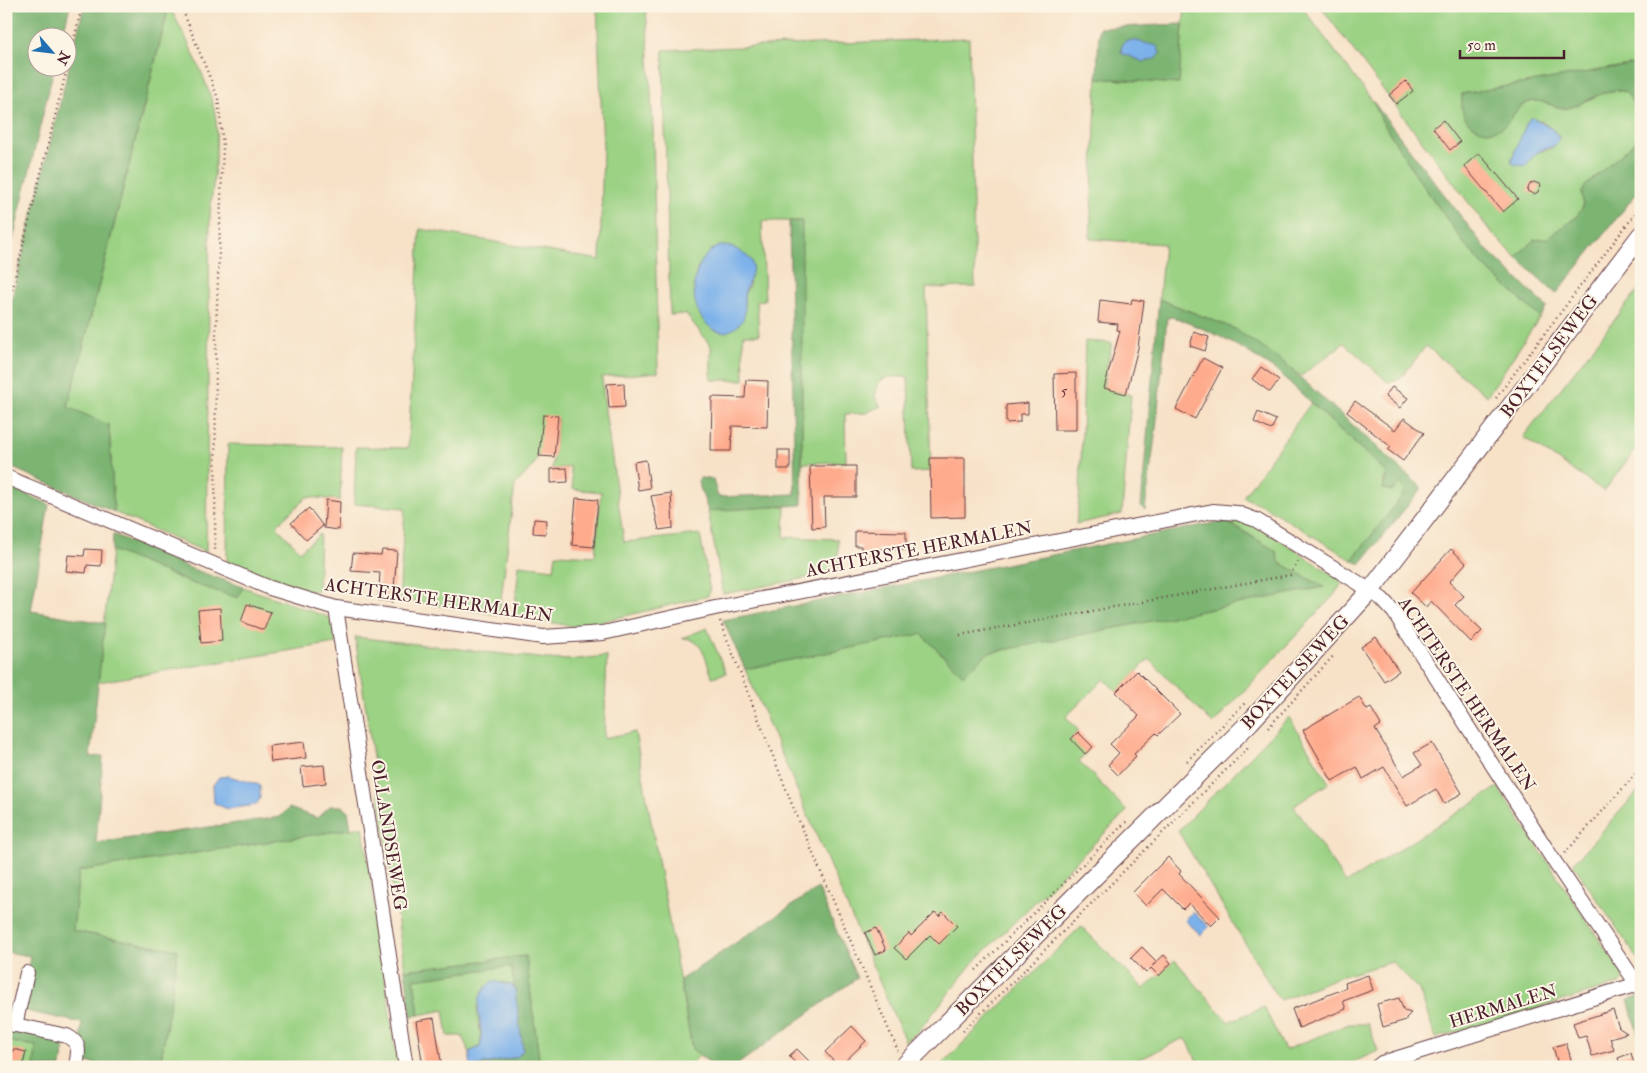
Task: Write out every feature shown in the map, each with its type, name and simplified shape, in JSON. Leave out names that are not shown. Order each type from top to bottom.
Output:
[{"type":"main road","name":"BOXTELSEWEG","points":[[901,1060],[1250,722],[1370,591],[1641,236]]},
{"type":"street","name":"ACHTERSTE HERMALEN","points":[[6,477],[270,588],[336,608],[543,637],[603,634],[715,608],[1213,511],[1237,513],[1256,520],[1306,550],[1370,591],[1394,612],[1556,864],[1639,983]]},
{"type":"street","name":"OLLANDSEWEG","points":[[336,608],[406,1067]]},
{"type":"street","points":[[27,973],[11,1024],[67,1036],[75,1040],[78,1048],[76,1067]]},
{"type":"street","name":"HERMALEN","points":[[1377,1067],[1382,1063],[1639,983]]},
{"type":"path","points":[[76,28],[82,6]]},
{"type":"path","points":[[181,6],[218,98],[223,146],[216,332],[214,565]]},
{"type":"path","points":[[6,314],[64,78]]},
{"type":"path","points":[[960,635],[1290,575],[1306,550]]},
{"type":"path","points":[[715,608],[793,808],[901,1060]]},
{"type":"path","name":"BOXTELSEWEG","points":[[1180,767],[1248,699]]},
{"type":"path","points":[[1556,864],[1641,768]]},
{"type":"path","name":"BOXTELSEWEG","points":[[972,976],[983,962],[1133,814]]},
{"type":"path","points":[[901,1060],[906,1048]]},
{"type":"green space","points":[[6,6],[70,6],[64,28],[28,28],[28,78],[52,78],[6,269]]},
{"type":"green space","points":[[84,6],[169,6],[68,407],[109,425],[114,512],[6,465],[6,322],[66,78],[78,78],[78,30]]},
{"type":"green space","points":[[597,6],[646,6],[653,128],[658,372],[602,377],[624,542],[700,534],[710,591],[708,596],[579,627],[514,617],[519,565],[554,569],[556,554],[595,556],[601,492],[573,489],[570,467],[552,469],[558,418],[533,466],[515,485],[499,615],[399,599],[405,508],[354,504],[356,447],[408,448],[420,229],[600,260],[603,149]]},
{"type":"green space","points":[[1185,6],[1301,6],[1374,103],[1382,121],[1420,181],[1466,246],[1487,269],[1540,317],[1487,396],[1426,346],[1400,379],[1388,382],[1344,343],[1301,376],[1235,329],[1159,299],[1164,244],[1090,239],[1097,78],[1178,84]]},
{"type":"green space","points":[[1320,6],[1641,6],[1641,63],[1462,94],[1463,112],[1503,127],[1521,107],[1532,101],[1569,108],[1607,92],[1622,91],[1630,99],[1641,126],[1640,133],[1634,143],[1582,192],[1583,207],[1576,217],[1548,238],[1534,240],[1516,257],[1490,231]],"holes":[[[1541,121],[1559,137],[1552,148],[1511,160],[1523,136],[1526,124]]]},
{"type":"green space","points":[[169,7],[204,79],[216,121],[216,155],[210,214],[206,552],[114,512],[109,425],[68,408]]},
{"type":"green space","points":[[1183,24],[1179,84],[1097,78],[1099,28]]},
{"type":"green space","points":[[969,38],[975,287],[926,288],[931,471],[911,472],[908,377],[888,377],[879,382],[875,397],[881,406],[866,413],[845,414],[846,462],[802,463],[801,221],[762,221],[765,300],[757,301],[759,335],[743,335],[744,380],[711,380],[711,346],[686,314],[670,315],[663,50]],"holes":[[[712,249],[750,283],[744,295],[744,301],[695,277],[698,267]]]},
{"type":"green space","points":[[1641,63],[1641,122],[1627,94],[1614,90],[1566,108],[1538,101],[1529,102],[1518,109],[1504,126],[1493,131],[1480,130],[1475,127],[1466,119],[1463,113],[1462,94]]},
{"type":"green space","points":[[1374,103],[1486,249],[1547,307],[1540,317],[1487,269],[1466,246],[1420,181],[1382,121]]},
{"type":"green space","points":[[1641,134],[1641,188],[1556,294],[1516,257],[1534,240],[1548,238],[1576,217],[1583,207],[1582,192],[1586,185],[1634,143]]},
{"type":"green space","points":[[789,221],[802,221],[802,505],[708,511],[698,481],[700,478],[713,479],[718,497],[795,494]]},
{"type":"green space","points":[[1641,286],[1641,442],[1604,491],[1523,437]]},
{"type":"green space","points":[[1159,299],[1235,329],[1281,360],[1422,488],[1360,564],[1352,560],[1406,491],[1399,484],[1393,491],[1383,489],[1387,473],[1278,372],[1245,350],[1211,332],[1173,317],[1167,318],[1156,429],[1145,510],[1141,506]]},
{"type":"green space","points":[[1085,341],[1112,343],[1103,387],[1131,395],[1122,514],[1076,524],[1080,492]]},
{"type":"green space","points":[[1311,403],[1387,473],[1383,483],[1399,484],[1407,492],[1352,560],[1264,506],[1243,497]]},
{"type":"green space","points":[[228,444],[342,447],[340,500],[307,497],[276,526],[300,551],[320,534],[318,591],[282,585],[227,561]]},
{"type":"green space","points":[[6,486],[49,504],[31,611],[105,623],[90,757],[103,756],[96,843],[280,817],[289,808],[317,818],[330,806],[342,806],[348,811],[351,829],[79,871],[73,931],[178,950],[160,1067],[108,1067],[78,1060],[82,1023],[25,1011],[23,1005],[30,956],[6,952]]},
{"type":"green space","points":[[785,506],[784,537],[838,539],[838,572],[723,594],[708,511]]},
{"type":"green space","points":[[1232,518],[1243,521],[1272,535],[1343,582],[1334,595],[1213,724],[1149,659],[1117,692],[1104,679],[1066,717],[1079,731],[1071,738],[1086,753],[1079,761],[1127,811],[971,965],[918,1032],[905,1041],[745,669],[921,634],[963,675],[988,653],[1323,587],[1279,562],[1276,551],[1230,523],[1219,522]]},
{"type":"green space","points":[[1219,522],[1229,523],[1276,551],[1279,562],[1324,587],[988,653],[963,675],[921,634],[745,669],[723,620]]},
{"type":"green space","points":[[113,534],[190,568],[243,587],[238,598],[191,583],[112,550]]},
{"type":"green space","points":[[112,550],[191,583],[238,597],[243,587],[325,616],[332,619],[336,643],[98,682]]},
{"type":"green space","points":[[707,628],[726,673],[712,677],[703,651],[695,642],[682,638]]},
{"type":"green space","points":[[355,637],[547,659],[568,660],[607,656],[604,738],[635,732],[692,1049],[700,1055],[688,1067],[540,1067],[526,956],[405,970]]},
{"type":"green space","points":[[1289,717],[1329,783],[1294,806],[1346,883],[1498,787],[1622,974],[1623,980],[1619,984],[1436,1038],[1419,990],[1392,962],[1336,978],[1281,1000],[1276,995],[1178,831]]},
{"type":"green space","points":[[1641,788],[1641,964],[1573,864]]},
{"type":"green space","points":[[363,827],[398,1067],[160,1067],[178,950],[73,931],[79,871]]},
{"type":"green space","points":[[818,888],[857,978],[734,1067],[715,1067],[692,1049],[680,980]]},
{"type":"green space","points":[[1081,926],[1144,989],[1175,960],[1228,1022],[1264,1007],[1285,1050],[1349,1024],[1368,1024],[1378,1051],[1342,1067],[1200,1067],[1187,1040],[1182,1039],[1123,1067],[939,1067]]},
{"type":"green space","points":[[526,956],[540,1067],[470,1067],[517,1057],[515,990],[511,966],[414,979],[419,1015],[411,1016],[405,970]]},
{"type":"green space","points":[[511,966],[515,990],[512,985],[503,982],[477,1007],[481,1039],[480,1047],[469,1052],[462,1036],[448,1036],[444,1010],[419,1015],[414,979]]},
{"type":"green space","points":[[1641,996],[1641,1044],[1628,1000]]},
{"type":"green space","points":[[6,1022],[60,1036],[64,1045],[61,1067],[34,1067],[36,1046],[6,1041]]},
{"type":"green space","points":[[6,1041],[36,1046],[34,1067],[6,1067]]},
{"type":"water","points":[[1133,40],[1157,46],[1160,53],[1157,58],[1144,62],[1121,53],[1125,41]]},
{"type":"water","points":[[1531,117],[1552,129],[1559,137],[1558,141],[1554,146],[1538,152],[1525,166],[1513,164],[1511,160],[1526,124]]},
{"type":"water","points":[[719,246],[733,248],[741,252],[752,261],[753,267],[744,298],[744,317],[734,329],[724,332],[715,330],[703,319],[694,296],[695,280],[700,264],[708,254]]},
{"type":"water","points":[[229,776],[260,785],[260,798],[256,805],[227,809],[214,803],[213,785],[219,777]]},
{"type":"water","points":[[1193,912],[1209,927],[1201,935],[1185,920]]},
{"type":"water","points":[[492,981],[512,985],[515,990],[523,1050],[517,1057],[471,1067],[469,1052],[480,1047],[481,1029],[478,1005],[484,989]]},
{"type":"building","points":[[1406,81],[1413,91],[1396,104],[1389,95]]},
{"type":"building","points":[[1443,120],[1460,142],[1450,150],[1433,128]]},
{"type":"building","points":[[1479,153],[1518,199],[1503,212],[1464,166]]},
{"type":"building","points":[[1534,182],[1541,185],[1538,192],[1534,194],[1527,191],[1530,184]]},
{"type":"building","points":[[1132,299],[1144,301],[1138,348],[1126,394],[1104,388],[1120,331],[1117,330],[1118,324],[1098,322],[1100,300],[1131,304]]},
{"type":"building","points":[[1194,332],[1209,337],[1205,351],[1190,346]]},
{"type":"building","points":[[1203,358],[1222,368],[1195,419],[1176,409]]},
{"type":"building","points":[[1261,367],[1279,380],[1270,392],[1252,379]]},
{"type":"building","points":[[1076,373],[1076,430],[1055,430],[1054,374]]},
{"type":"building","points":[[746,380],[768,381],[767,427],[732,426],[731,451],[711,451],[712,397],[745,398]]},
{"type":"building","points":[[624,383],[625,407],[609,408],[607,384]]},
{"type":"building","points":[[1392,387],[1408,398],[1400,408],[1385,396]]},
{"type":"building","points":[[1355,401],[1395,430],[1404,418],[1424,433],[1403,461],[1388,450],[1391,447],[1347,412]]},
{"type":"building","points":[[1028,403],[1028,414],[1020,414],[1020,422],[1006,423],[1006,405]]},
{"type":"building","points":[[1258,412],[1276,420],[1271,430],[1254,422]]},
{"type":"building","points":[[543,415],[558,416],[554,457],[539,456]]},
{"type":"building","points":[[778,450],[790,450],[790,469],[778,469]]},
{"type":"building","points":[[930,458],[965,458],[965,517],[931,518]]},
{"type":"building","points":[[646,460],[650,488],[638,490],[634,462]]},
{"type":"building","points":[[810,466],[856,466],[856,497],[824,497],[825,527],[812,528]]},
{"type":"building","points":[[567,468],[568,482],[551,483],[551,469]]},
{"type":"building","points":[[671,493],[673,528],[659,530],[651,496]]},
{"type":"building","points":[[576,498],[598,500],[594,547],[572,545]]},
{"type":"building","points":[[326,500],[340,502],[339,530],[324,528]]},
{"type":"building","points":[[309,508],[323,526],[306,540],[291,523]]},
{"type":"building","points":[[534,519],[547,520],[546,534],[533,533]]},
{"type":"building","points":[[855,531],[906,532],[906,550],[877,549],[877,563],[861,562],[861,546],[855,546]]},
{"type":"building","points":[[85,549],[102,550],[101,566],[87,565],[86,573],[66,571],[68,555],[84,556]]},
{"type":"building","points":[[1451,549],[1466,563],[1449,582],[1464,596],[1455,605],[1482,631],[1471,642],[1431,601],[1426,607],[1411,593]]},
{"type":"building","points":[[382,550],[397,551],[393,602],[378,600],[380,573],[351,571],[353,553],[381,555]]},
{"type":"building","points":[[247,604],[271,612],[264,630],[241,622]]},
{"type":"building","points":[[220,608],[222,641],[201,643],[198,610]]},
{"type":"building","points":[[1376,637],[1399,671],[1384,681],[1361,647]]},
{"type":"building","points":[[1137,671],[1180,714],[1134,754],[1136,756],[1118,775],[1108,765],[1119,753],[1110,744],[1139,716],[1116,692]]},
{"type":"building","points":[[1359,697],[1367,710],[1371,708],[1381,725],[1375,729],[1403,776],[1422,765],[1414,753],[1432,743],[1462,793],[1444,804],[1436,789],[1407,806],[1384,767],[1363,779],[1357,767],[1332,781],[1303,730]]},
{"type":"building","points":[[1078,732],[1093,747],[1085,754],[1071,739]]},
{"type":"building","points":[[304,742],[306,758],[271,762],[269,746]]},
{"type":"building","points":[[324,765],[326,783],[303,786],[301,767]]},
{"type":"building","points":[[1168,857],[1181,871],[1179,874],[1220,917],[1211,926],[1189,903],[1183,909],[1163,889],[1146,906],[1133,892]]},
{"type":"building","points":[[935,912],[939,916],[943,912],[957,926],[939,944],[930,935],[906,959],[894,948],[909,933],[911,936]]},
{"type":"building","points":[[876,928],[886,950],[875,955],[865,933]]},
{"type":"building","points":[[1142,947],[1157,962],[1164,955],[1171,963],[1159,976],[1151,968],[1146,973],[1131,958]]},
{"type":"building","points":[[1368,975],[1373,990],[1343,1001],[1346,1009],[1299,1028],[1292,1009],[1346,988],[1345,983]]},
{"type":"building","points":[[1399,998],[1404,1011],[1411,1013],[1406,1020],[1383,1027],[1377,1004]]},
{"type":"building","points":[[1613,1010],[1619,1028],[1627,1033],[1610,1038],[1614,1050],[1592,1056],[1586,1036],[1578,1038],[1573,1023]]},
{"type":"building","points":[[434,1018],[442,1067],[423,1067],[416,1021]]},
{"type":"building","points":[[852,1026],[866,1041],[839,1067],[825,1052]]},
{"type":"building","points":[[1566,1043],[1573,1067],[1559,1067],[1553,1047]]},
{"type":"building","points":[[13,1049],[26,1052],[23,1065],[10,1063]]},
{"type":"building","points":[[797,1049],[815,1067],[799,1067],[789,1056]]},
{"type":"building","points":[[1631,1053],[1635,1067],[1621,1067],[1618,1058]]}]
